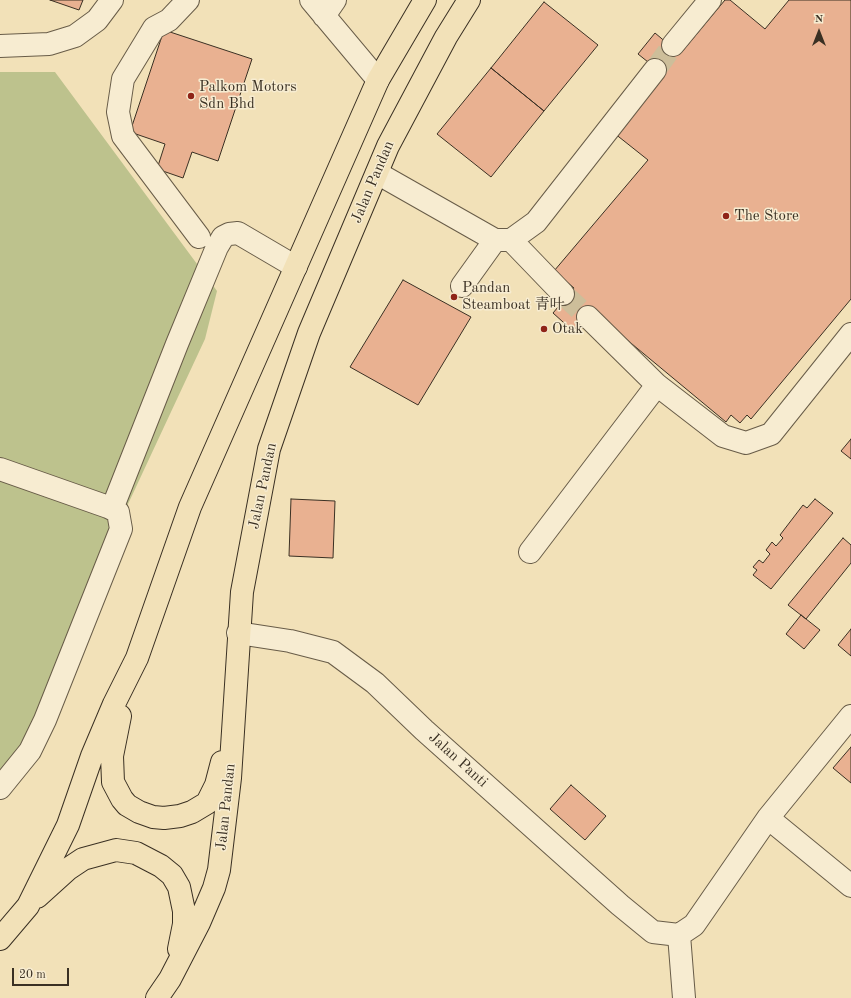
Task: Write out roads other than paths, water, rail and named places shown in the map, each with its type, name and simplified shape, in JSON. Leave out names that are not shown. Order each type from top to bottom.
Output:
[{"type":"highway","points":[[234,712],[216,785],[207,803],[180,816],[164,818],[152,817],[127,805],[118,793],[111,770],[116,732],[137,658],[190,507],[378,80],[425,0]]},
{"type":"highway","name":"Jalan Pandan","points":[[157,998],[170,979],[208,903],[219,870],[230,778],[238,633],[242,592],[269,449],[309,333],[388,146],[446,37],[469,0]]},
{"type":"highway","points":[[28,906],[68,825],[114,704],[137,658]]},
{"type":"highway","points":[[0,938],[28,906],[68,869],[83,859],[116,850],[136,853],[161,866],[172,875],[182,895],[184,924],[182,939],[170,979]]},
{"type":"street","points":[[0,46],[49,44],[75,36],[97,20],[112,0]]},
{"type":"street","points":[[188,0],[169,20],[154,28],[123,79],[118,112],[123,136],[199,237]]},
{"type":"street","points":[[673,45],[710,0]]},
{"type":"street","points":[[323,5],[378,80]]},
{"type":"street","points":[[462,286],[503,240],[536,222],[655,70]]},
{"type":"street","points":[[377,173],[503,240],[563,294]]},
{"type":"street","points":[[112,509],[185,323],[217,246],[223,237],[229,234],[238,233],[296,267]]},
{"type":"street","points":[[588,317],[657,386],[723,436],[746,443],[771,434],[851,334]]},
{"type":"street","points":[[530,552],[657,386]]},
{"type":"street","points":[[0,469],[112,509],[118,512],[121,528],[45,720],[30,751],[0,788]]},
{"type":"street","name":"Jalan Panti","points":[[238,633],[290,641],[333,652],[375,683],[430,735],[620,905],[654,932],[679,935]]},
{"type":"street","points":[[684,998],[679,935],[694,925],[768,818],[851,716]]},
{"type":"street","points":[[768,818],[851,886]]},
{"type":"tunnel","points":[[655,70],[673,45]]},
{"type":"tunnel","points":[[563,294],[588,317]]},
{"type":"place","name":"Palkom Motors Sdn Bhd","points":[[191,96]]},
{"type":"place","name":"The Store","points":[[726,216]]},
{"type":"place","name":"Pandan Steamboat 青叶","points":[[454,297]]},
{"type":"place","name":"Otak","points":[[544,329]]}]
